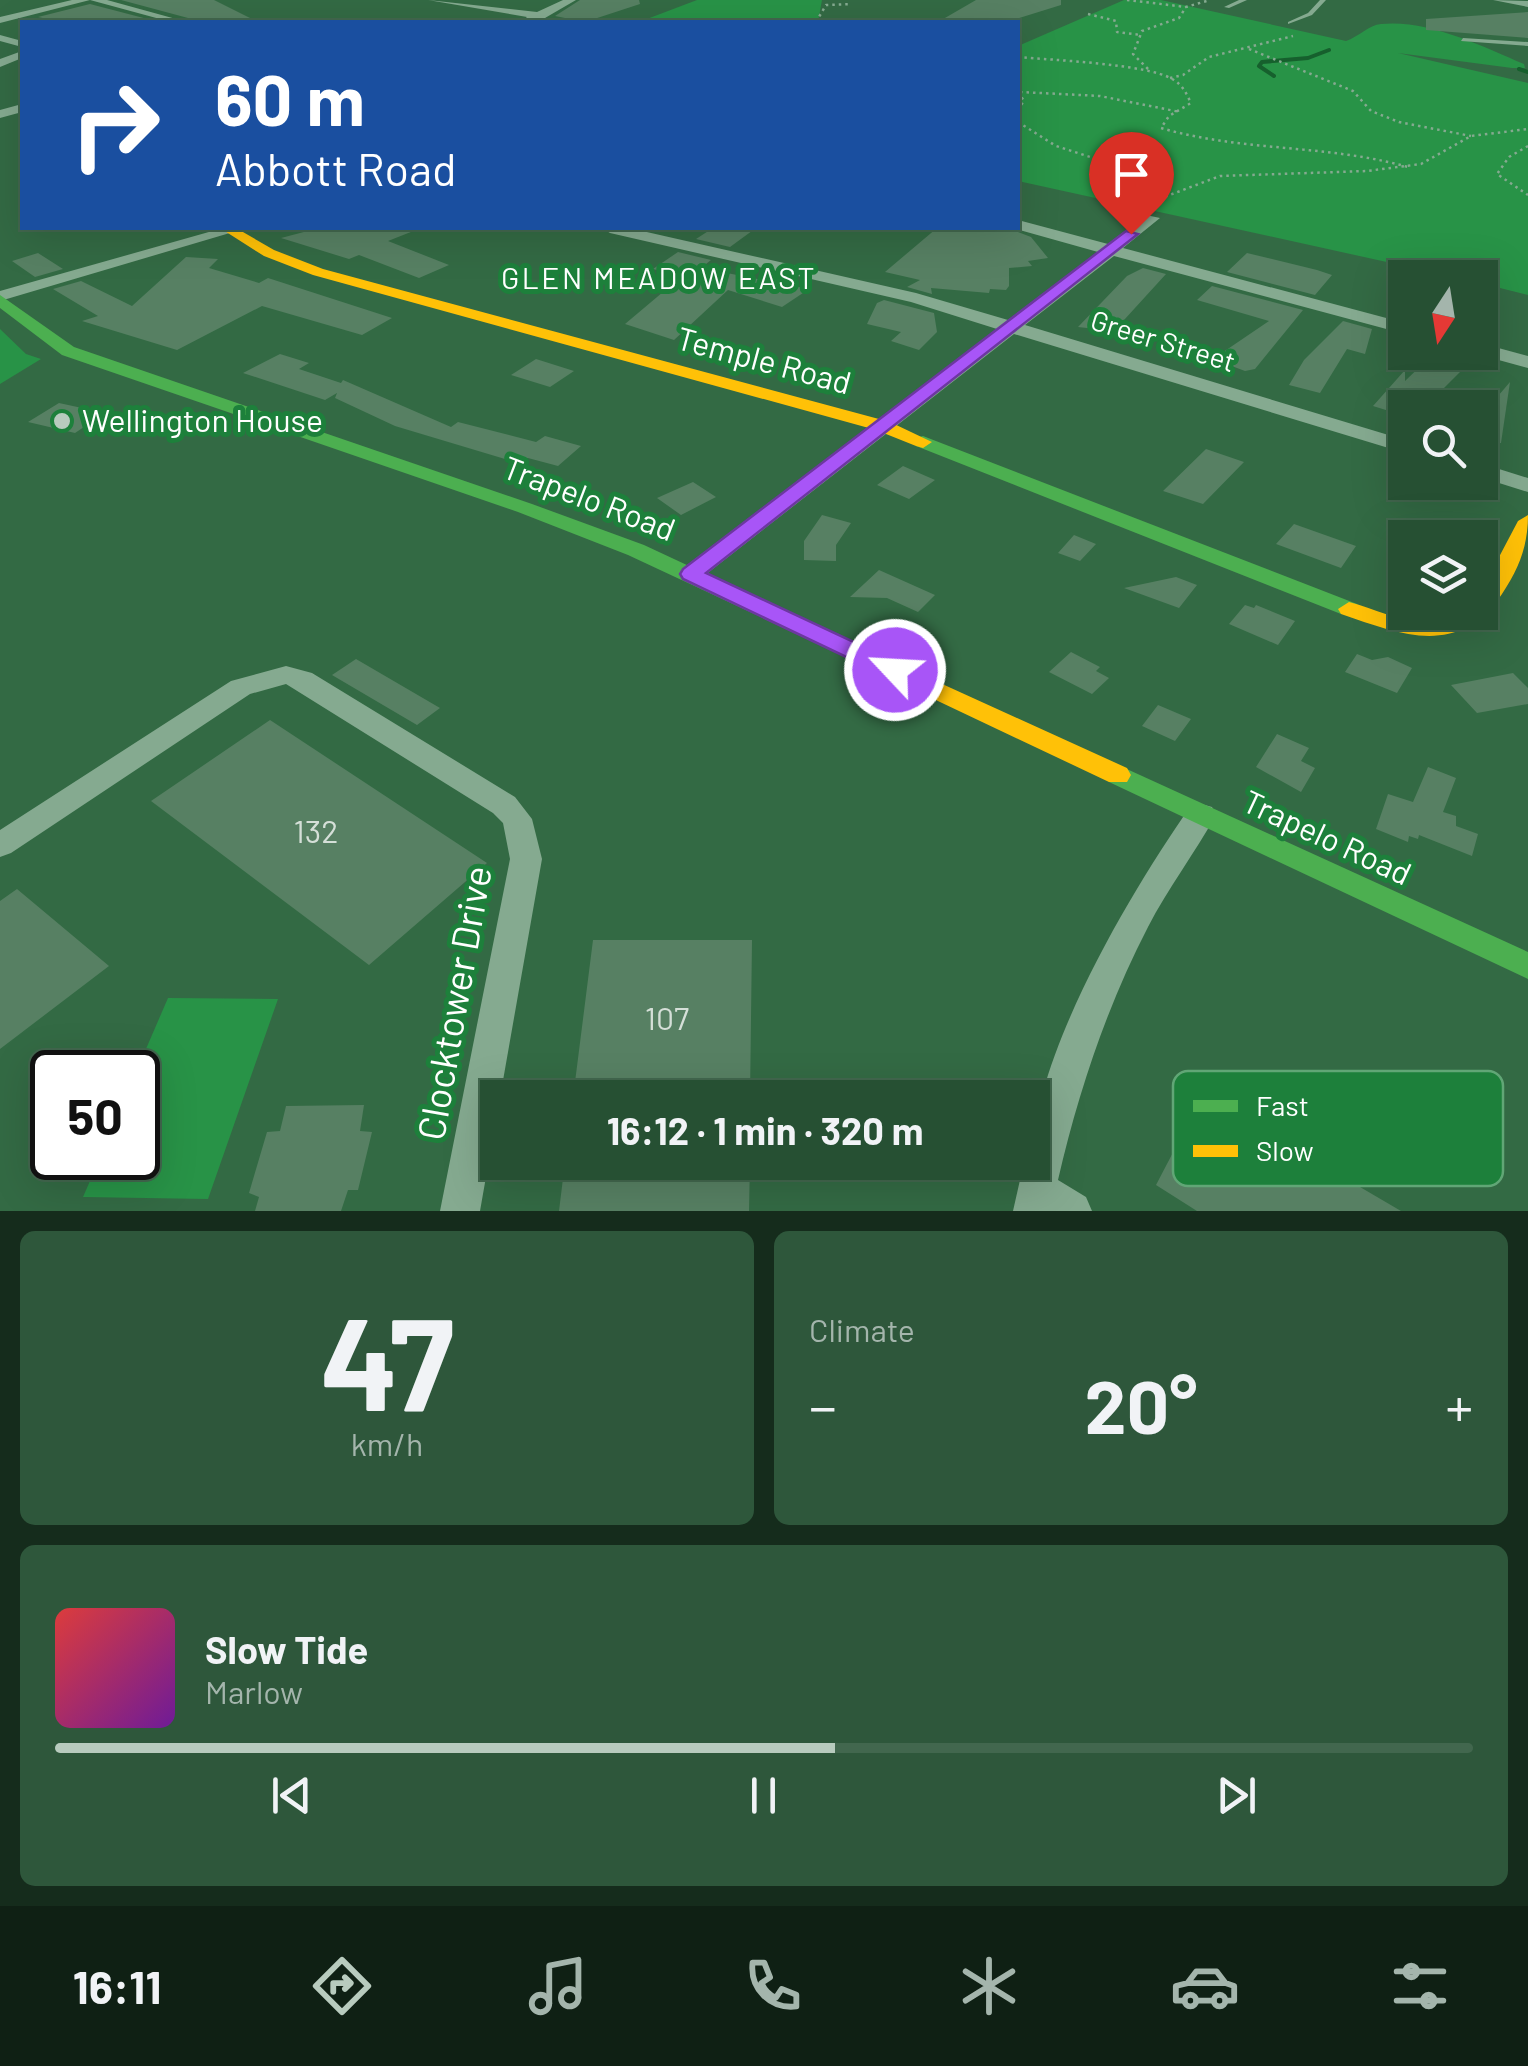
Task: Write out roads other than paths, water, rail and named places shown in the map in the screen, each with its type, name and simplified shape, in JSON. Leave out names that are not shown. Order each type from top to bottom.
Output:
[{"type":"street","points":[[0,20],[85,0]]},
{"type":"street","points":[[94,0],[174,20]]},
{"type":"street","points":[[433,0],[541,16]]},
{"type":"street","points":[[530,20],[571,0]]},
{"type":"street","points":[[1498,0],[1528,4]]},
{"type":"street","points":[[691,574],[1110,250],[1155,209]]},
{"type":"street","points":[[1020,226],[1388,324]]},
{"type":"street","points":[[0,298],[226,230]]},
{"type":"street","name":"Temple Road","points":[[231,230],[269,253],[318,272],[883,426],[1378,620],[1416,631],[1448,630],[1486,612],[1528,521]]},
{"type":"street","name":"Greer Street","points":[[619,230],[916,298],[1388,442]]},
{"type":"street","name":"Trapelo Road","points":[[0,298],[50,341],[68,351],[525,508],[691,574],[1528,966]]},
{"type":"street","points":[[1498,354],[1528,362]]},
{"type":"street","points":[[1498,476],[1528,485]]},
{"type":"street","name":"Clocktower Drive","points":[[0,845],[241,687],[286,674],[302,678],[504,804],[518,819],[526,860],[460,1211]]},
{"type":"street","points":[[1072,1211],[1034,1199],[1080,1044],[1113,957],[1163,869],[1201,816]]},
{"type":"lane","points":[[1227,8],[1244,0]]},
{"type":"lane","points":[[1290,23],[1310,14],[1324,0]]},
{"type":"lane","points":[[1463,40],[1528,44]]},
{"type":"waterway","points":[[1274,76],[1259,66],[1262,62],[1308,58],[1329,50]]},
{"type":"waterway","points":[[1519,69],[1528,72]]},
{"type":"place","name":"Wellington House","points":[[62,421]]},
{"type":"district","name":"GLEN MEADOW EAST","points":[[659,279]]}]
